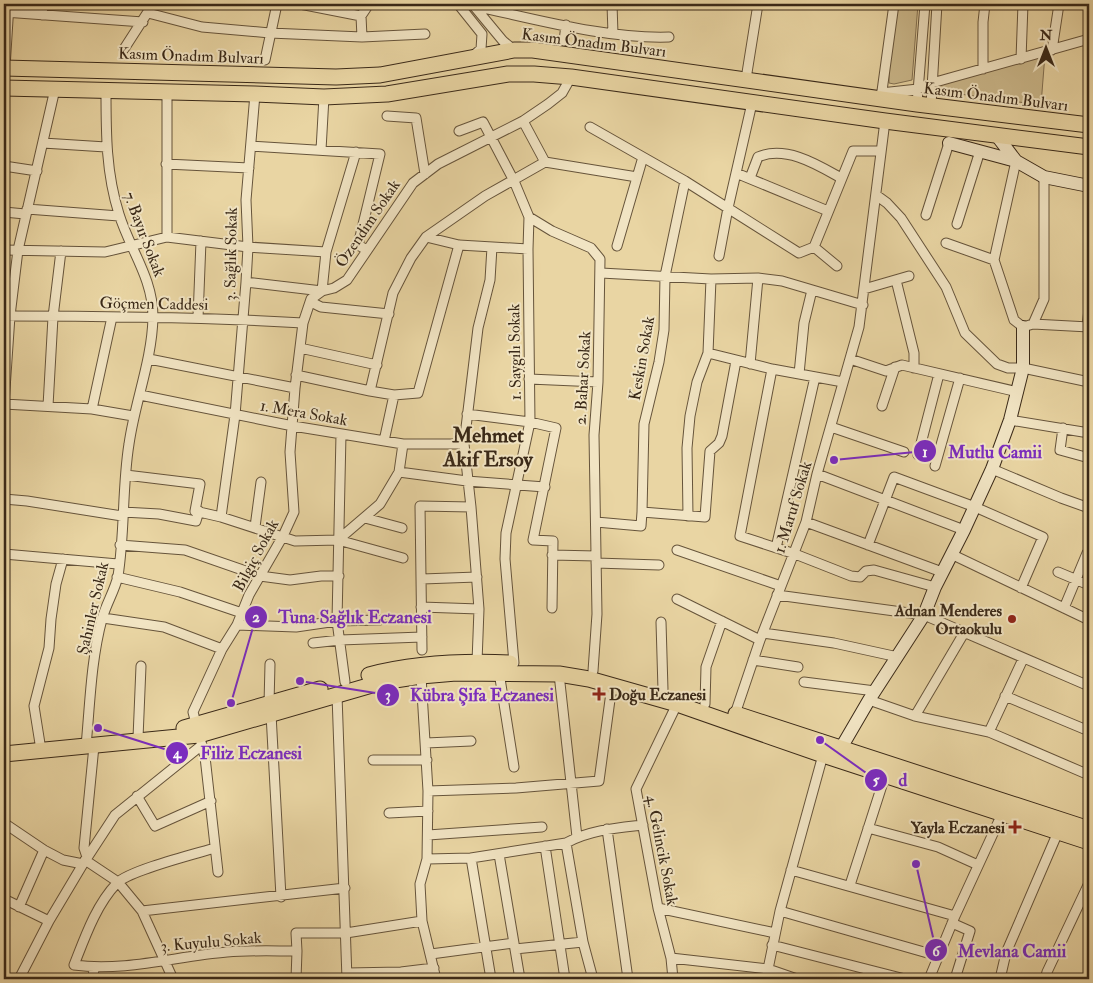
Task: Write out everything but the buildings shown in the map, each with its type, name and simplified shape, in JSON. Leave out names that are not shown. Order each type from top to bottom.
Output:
[{"type":"main road","name":"Kasım Önadım Bulvarı","points":[[4,68],[336,77],[380,75],[514,50],[533,50],[746,79],[922,99],[1089,125]]},
{"type":"main road","points":[[4,88],[324,97],[388,94],[508,74],[534,74],[571,77],[752,103],[1089,147]]},
{"type":"main road","points":[[4,754],[199,735],[270,709],[341,688],[396,668],[476,662],[549,665],[593,671],[663,690],[1089,829]]},
{"type":"main road","points":[[341,688],[421,676],[456,673],[559,674],[589,679],[677,704],[885,776],[1089,842]]},
{"type":"main road","points":[[96,745],[138,738],[199,735]]},
{"type":"street","points":[[42,15],[43,4]]},
{"type":"street","points":[[124,49],[153,4]]},
{"type":"street","points":[[266,60],[277,4]]},
{"type":"street","points":[[300,4],[361,16]]},
{"type":"street","points":[[362,37],[361,16],[369,4]]},
{"type":"street","points":[[458,4],[482,34],[483,42],[481,49],[478,53],[467,59]]},
{"type":"street","points":[[612,4],[613,34]]},
{"type":"street","points":[[746,79],[758,4]]},
{"type":"street","points":[[881,95],[894,4]]},
{"type":"street","points":[[922,99],[925,4]]},
{"type":"street","points":[[922,99],[932,83],[937,4]]},
{"type":"street","points":[[982,69],[982,22],[985,4]]},
{"type":"street","points":[[1021,59],[1023,4]]},
{"type":"street","points":[[1052,50],[1059,4]]},
{"type":"street","points":[[473,5],[613,34],[643,38],[668,37]]},
{"type":"street","points":[[473,5],[498,36],[514,50]]},
{"type":"street","points":[[4,68],[7,9],[42,15],[143,22]]},
{"type":"street","points":[[148,13],[202,27],[270,33],[362,37],[425,34]]},
{"type":"street","points":[[564,41],[566,25]]},
{"type":"street","points":[[922,99],[932,83],[1089,39]]},
{"type":"street","name":"Özendim Sokak","points":[[246,282],[322,291],[334,288],[347,280],[413,183],[438,164],[523,121],[562,92],[571,77]]},
{"type":"street","points":[[56,89],[26,212],[7,316],[4,404],[92,409],[134,416]]},
{"type":"street","name":"7. Bayır Sokak","points":[[106,91],[106,147],[110,184],[119,216],[150,288],[153,317],[149,359],[134,416]]},
{"type":"street","points":[[167,92],[167,237]]},
{"type":"street","name":"3. Sağlık Sokak","points":[[221,517],[235,415],[246,282],[248,247],[246,200],[255,94]]},
{"type":"street","points":[[321,150],[324,97]]},
{"type":"street","points":[[719,256],[752,103]]},
{"type":"street","points":[[387,116],[416,118],[425,174]]},
{"type":"street","points":[[523,121],[545,162]]},
{"type":"street","name":"1. Maruf Sokak","points":[[735,714],[761,637],[806,522],[859,327],[886,121]]},
{"type":"street","points":[[459,131],[483,122],[514,181],[529,217]]},
{"type":"street","points":[[590,127],[685,181],[799,253],[814,247],[853,151],[881,151]]},
{"type":"street","points":[[997,136],[1016,161],[994,260],[1014,320],[1028,326],[1088,327],[1089,310]]},
{"type":"street","points":[[43,143],[106,147]]},
{"type":"street","points":[[926,215],[950,143],[1016,161],[1044,177],[1089,186]]},
{"type":"street","points":[[251,146],[380,154],[358,245],[367,250]]},
{"type":"street","points":[[957,224],[980,151]]},
{"type":"street","points":[[356,152],[326,252],[322,291],[310,299],[321,307],[388,314]]},
{"type":"street","points":[[750,178],[758,156],[766,153],[788,155],[814,162],[841,178]]},
{"type":"street","points":[[617,246],[643,157]]},
{"type":"street","points":[[370,392],[393,293],[411,258],[426,237],[485,196],[545,162],[637,177]]},
{"type":"street","points":[[166,164],[249,168]]},
{"type":"street","points":[[4,166],[37,171]]},
{"type":"street","points":[[736,173],[828,211]]},
{"type":"street","points":[[841,748],[924,616],[942,572],[975,507],[1010,420],[1023,368],[1028,326],[1044,299],[1044,177]]},
{"type":"street","name":"Keskin Sokak","points":[[642,512],[644,424],[664,330],[665,276],[685,181]]},
{"type":"street","points":[[876,194],[888,203],[901,218],[946,287],[965,333],[997,364],[1008,368],[1023,368],[1089,382]]},
{"type":"street","points":[[4,212],[119,216]]},
{"type":"street","name":"1. Saygılı Sokak","points":[[514,663],[505,559],[506,533],[530,422],[529,217]]},
{"type":"street","name":"2. Bahar Sokak","points":[[529,217],[591,248],[600,259],[598,382],[594,435],[598,614],[593,671]]},
{"type":"street","points":[[4,250],[105,252],[167,237],[248,247],[326,252]]},
{"type":"street","points":[[426,237],[459,245],[528,249]]},
{"type":"street","points":[[198,318],[201,242]]},
{"type":"street","points":[[946,243],[994,260]]},
{"type":"street","points":[[296,375],[370,392],[394,395],[418,392],[459,245]]},
{"type":"street","points":[[814,247],[837,266]]},
{"type":"street","points":[[476,662],[479,609],[464,444],[478,328],[490,280],[492,248]]},
{"type":"street","points":[[48,406],[53,317],[61,251]]},
{"type":"street","points":[[601,273],[710,280],[758,278],[782,281],[863,305]]},
{"type":"street","points":[[864,289],[909,276]]},
{"type":"street","points":[[750,364],[758,278]]},
{"type":"street","points":[[688,516],[687,448],[690,416],[697,382],[708,353],[710,280]]},
{"type":"street","points":[[896,280],[914,353],[914,368]]},
{"type":"street","points":[[798,374],[804,323],[812,290]]},
{"type":"street","name":"Bilgiç Sokak","points":[[218,872],[211,801],[193,712],[222,649],[237,624],[249,595],[283,536],[294,512],[290,452],[296,375],[303,323],[310,299]]},
{"type":"street","name":"Göçmen Caddesi","points":[[7,316],[243,319],[303,323]]},
{"type":"street","points":[[92,409],[112,317]]},
{"type":"street","points":[[300,348],[377,365]]},
{"type":"street","points":[[708,353],[772,369],[844,382]]},
{"type":"street","points":[[149,359],[295,388]]},
{"type":"street","points":[[850,359],[886,371],[902,365],[1018,392]]},
{"type":"street","points":[[596,522],[640,526],[642,512],[705,517],[710,451],[719,443],[722,436],[736,361]]},
{"type":"street","points":[[882,406],[895,367]]},
{"type":"street","points":[[772,369],[740,536],[795,554],[851,576],[860,577],[866,571],[874,570],[935,587]]},
{"type":"street","points":[[918,455],[939,374]]},
{"type":"street","points":[[776,548],[815,377]]},
{"type":"street","points":[[935,466],[960,378]]},
{"type":"street","points":[[530,379],[598,382]]},
{"type":"street","name":"1. Mera Sokak","points":[[140,395],[292,426],[403,444],[464,444]]},
{"type":"street","points":[[384,441],[394,395]]},
{"type":"street","points":[[467,414],[530,422],[556,428],[533,540],[553,541],[552,608]]},
{"type":"street","name":"Şahinler Sokak","points":[[85,860],[84,848],[96,745],[95,654],[102,618],[118,577],[128,446],[134,416]]},
{"type":"street","points":[[1010,420],[1089,433]]},
{"type":"street","points":[[831,427],[904,452]]},
{"type":"street","points":[[1063,428],[1060,450],[1089,458]]},
{"type":"street","points":[[341,434],[337,621],[340,640],[347,976],[434,968]]},
{"type":"street","points":[[338,540],[380,504],[399,472],[403,444]]},
{"type":"street","points":[[992,468],[1089,508]]},
{"type":"street","points":[[399,472],[468,481],[544,487]]},
{"type":"street","points":[[818,474],[964,530]]},
{"type":"street","points":[[4,500],[27,501],[123,514],[159,514],[196,521],[200,484],[126,475]]},
{"type":"street","points":[[868,545],[894,477],[975,507],[1043,536],[1021,588]]},
{"type":"street","points":[[255,527],[261,482]]},
{"type":"street","points":[[422,650],[420,506],[471,507]]},
{"type":"street","points":[[197,511],[255,527],[295,541],[338,540],[403,558]]},
{"type":"street","points":[[365,518],[402,528]]},
{"type":"street","points":[[806,522],[942,572]]},
{"type":"street","points":[[120,545],[185,550],[260,576],[290,580],[320,576],[339,576]]},
{"type":"street","points":[[677,550],[781,586]]},
{"type":"street","points":[[4,554],[118,564]]},
{"type":"street","points":[[951,554],[1089,620]]},
{"type":"street","points":[[1064,608],[1088,554]]},
{"type":"street","points":[[552,555],[658,565]]},
{"type":"street","points":[[41,750],[34,706],[49,648],[56,584],[63,560]]},
{"type":"street","points":[[1058,572],[1089,585]]},
{"type":"street","points":[[118,577],[180,592],[242,613]]},
{"type":"street","points":[[422,579],[477,577]]},
{"type":"street","points":[[777,595],[924,616],[1089,686]]},
{"type":"street","points":[[677,599],[761,637],[834,643],[898,656]]},
{"type":"street","points":[[421,607],[479,609]]},
{"type":"street","points":[[102,618],[164,627],[222,649]]},
{"type":"street","points":[[237,624],[296,627],[337,621],[380,620]]},
{"type":"street","points":[[705,704],[706,667],[722,621]]},
{"type":"street","points":[[661,622],[663,690]]},
{"type":"street","points":[[915,716],[964,633]]},
{"type":"street","points":[[313,643],[340,640],[422,637]]},
{"type":"street","points":[[989,732],[1023,659]]},
{"type":"street","points":[[753,660],[798,667]]},
{"type":"street","points":[[270,664],[270,709],[281,897]]},
{"type":"street","points":[[138,738],[141,666]]},
{"type":"street","points":[[499,672],[514,767]]},
{"type":"street","points":[[559,674],[577,837]]},
{"type":"street","points":[[421,676],[427,760],[428,836],[427,859],[420,884],[422,921],[436,979]]},
{"type":"street","points":[[804,682],[872,696],[915,716],[989,732],[1089,773]]},
{"type":"street","points":[[428,791],[516,788],[599,781],[612,685]]},
{"type":"street","points":[[1005,696],[1089,731]]},
{"type":"street","name":"4. Gelincik Sokak","points":[[674,979],[671,958],[658,908],[636,789],[677,704]]},
{"type":"street","points":[[19,979],[49,921],[85,860],[115,815],[199,735]]},
{"type":"street","points":[[426,743],[471,741]]},
{"type":"street","points":[[764,979],[780,911],[823,755]]},
{"type":"street","points":[[372,760],[427,760]]},
{"type":"street","points":[[850,885],[885,776]]},
{"type":"street","points":[[137,796],[155,826],[211,801]]},
{"type":"street","points":[[389,813],[428,811]]},
{"type":"street","points":[[929,979],[953,919],[1002,814]]},
{"type":"street","points":[[4,823],[44,850],[63,860],[85,860],[118,882],[142,911],[173,979]]},
{"type":"street","points":[[427,859],[471,858],[499,854],[566,843],[577,837],[608,829],[643,825]]},
{"type":"street","points":[[428,836],[542,827]]},
{"type":"street","points":[[868,828],[938,847],[978,865]]},
{"type":"street","points":[[608,829],[628,979]]},
{"type":"street","points":[[1000,979],[1006,953],[1058,832]]},
{"type":"street","points":[[566,843],[583,942],[593,979]]},
{"type":"street","points":[[545,846],[565,979]]},
{"type":"street","points":[[118,882],[166,862],[215,848]]},
{"type":"street","points":[[19,906],[44,850]]},
{"type":"street","points":[[499,854],[520,979]]},
{"type":"street","points":[[471,858],[491,979]]},
{"type":"street","points":[[792,870],[850,885],[953,919],[970,931],[954,979]]},
{"type":"street","name":"3. Kuyulu Sokak","points":[[118,882],[94,916],[74,965],[94,968],[227,952],[297,951]]},
{"type":"street","points":[[1045,979],[1089,883]]},
{"type":"street","points":[[142,911],[281,897],[344,888]]},
{"type":"street","points":[[4,899],[49,921]]},
{"type":"street","points":[[658,908],[775,932]]},
{"type":"street","points":[[780,911],[938,956]]},
{"type":"street","points":[[296,979],[296,933],[346,932],[422,921]]},
{"type":"street","points":[[431,954],[485,948],[583,942]]},
{"type":"street","points":[[772,944],[905,979]]},
{"type":"street","points":[[671,958],[768,968],[796,979]]},
{"type":"street","points":[[93,979],[94,968]]},
{"type":"shaded area","points":[[898,4],[918,4],[912,80],[894,84],[889,83],[889,69]]},
{"type":"shaded area","points":[[1045,54],[1041,105],[937,91],[932,85]]},
{"type":"place","name":"Mutlu Camii","points":[[834,460]]},
{"type":"place","name":"Adnan Menderes Ortaokulu","points":[[1012,619]]},
{"type":"place","name":"Kübra Şifa Eczanesi","points":[[300,681]]},
{"type":"place","name":"Doğu Eczanesi","points":[[599,694]]},
{"type":"place","name":"Tuna Sağlık Eczanesi","points":[[231,703]]},
{"type":"place","name":"Filiz Eczanesi","points":[[98,728]]},
{"type":"place","name":"d","points":[[820,740]]},
{"type":"place","name":"Yayla Eczanesi","points":[[1015,827]]},
{"type":"place","name":"Mevlana Camii","points":[[916,864]]},
{"type":"district","name":"Mehmet Akif Ersoy","points":[[488,447]]}]
